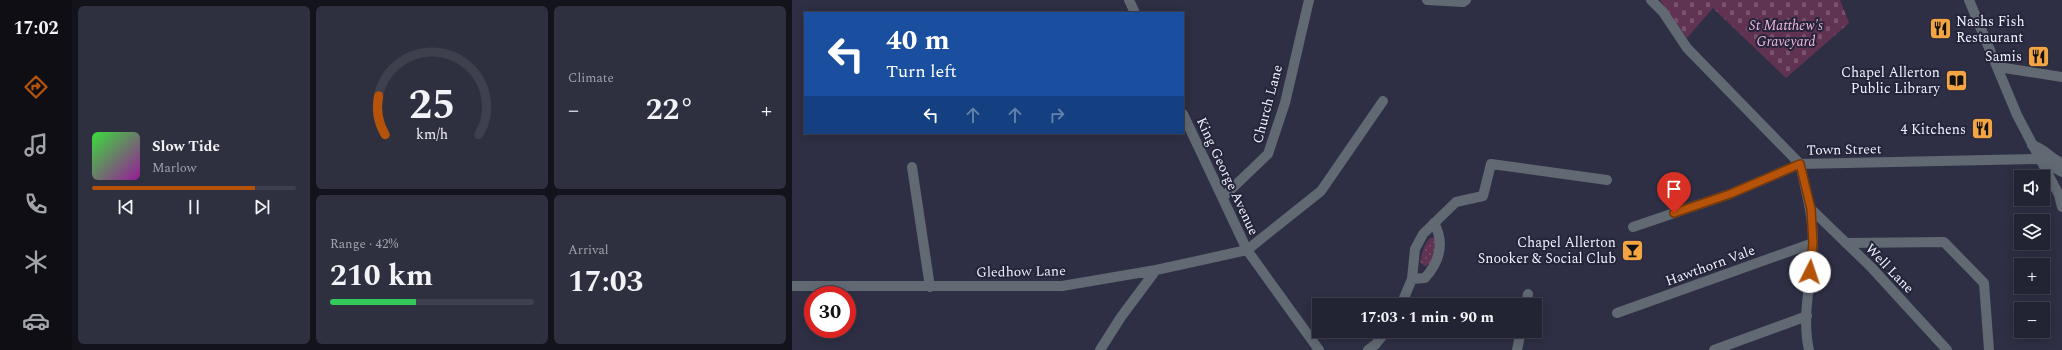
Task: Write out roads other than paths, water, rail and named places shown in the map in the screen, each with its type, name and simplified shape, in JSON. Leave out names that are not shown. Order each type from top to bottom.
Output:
[{"type":"street","points":[[1129,0],[1135,12]]},
{"type":"street","name":"Church Lane","points":[[1223,197],[1268,154],[1285,103],[1309,0]]},
{"type":"street","points":[[1427,0],[1463,2],[1466,0]]},
{"type":"street","name":"Town Street","points":[[1651,0],[1663,12],[1687,48],[1800,164],[2039,159]]},
{"type":"street","points":[[1969,0],[2032,145],[2059,195],[2062,207]]},
{"type":"street","points":[[1998,68],[2062,77]]},
{"type":"street","points":[[1247,250],[1321,191],[1383,101]]},
{"type":"street","name":"King George Avenue","points":[[1184,116],[1247,250],[1319,350]]},
{"type":"street","points":[[2032,145],[2042,148],[2055,160],[2062,163]]},
{"type":"street","points":[[2039,159],[2062,172]]},
{"type":"street","points":[[1404,298],[1412,279],[1415,249],[1423,234],[1456,202],[1484,196],[1491,164],[1607,180]]},
{"type":"street","points":[[1633,227],[1730,194],[1800,164],[1811,209],[1813,243],[1807,316],[1809,350]]},
{"type":"street","points":[[912,167],[930,287]]},
{"type":"street","name":"Well Lane","points":[[1811,209],[1928,328],[1946,350]]},
{"type":"street","points":[[1412,279],[1425,278],[1433,268],[1440,252],[1439,233],[1434,223]]},
{"type":"street","points":[[1846,243],[1944,242],[1984,283],[1989,350]]},
{"type":"street","name":"Hawthorn Vale","points":[[1617,313],[1813,243]]},
{"type":"street","name":"Gledhow Lane","points":[[792,286],[1062,286],[1156,270],[1247,250]]},
{"type":"street","points":[[1100,350],[1121,317],[1156,270]]},
{"type":"street","points":[[1527,298],[1528,294]]},
{"type":"street","points":[[1714,350],[1807,316]]},
{"type":"street","points":[[1368,350],[1381,338]]},
{"type":"street","points":[[1517,350],[1520,338]]},
{"type":"place","name":"Nashs Fish Restaurant","points":[[1941,29]]},
{"type":"place","name":"Samis","points":[[2038,56]]},
{"type":"place","name":"Chapel Allerton Public Library","points":[[1956,80]]},
{"type":"place","name":"4 Kitchens","points":[[1982,129]]},
{"type":"place","name":"Chapel Allerton Snooker & Social Club","points":[[1632,250]]},
{"type":"park label","name":"St Matthew's Graveyard","points":[[1786,34]]}]
